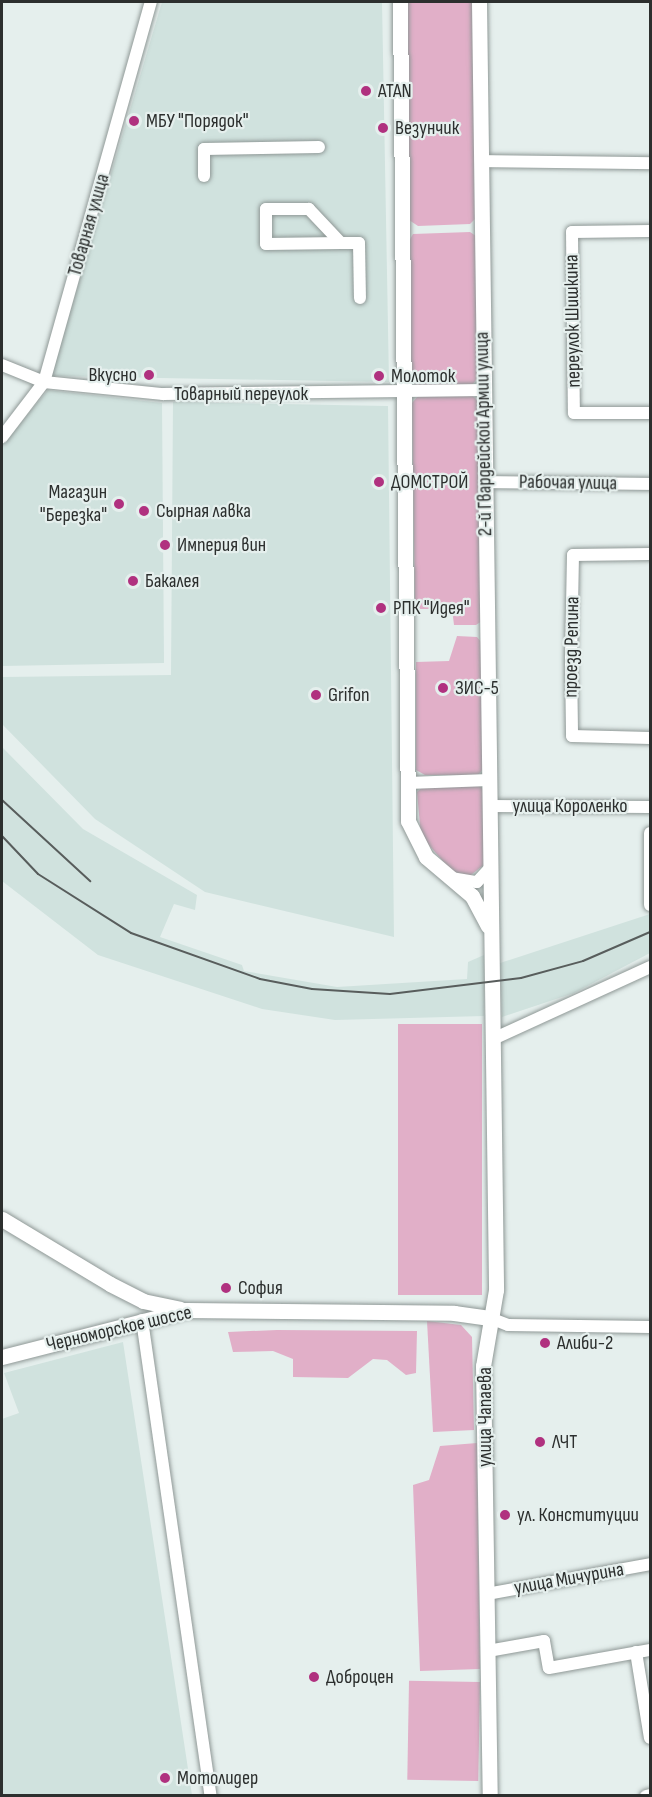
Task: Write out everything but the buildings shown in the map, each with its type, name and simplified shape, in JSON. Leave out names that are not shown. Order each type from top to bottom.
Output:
[{"type":"main road","points":[[400,2],[408,821],[426,857],[450,877],[483,912],[492,940]]},
{"type":"main road","name":"2-й Гвардейской Армии улица","points":[[479,2],[492,940]]},
{"type":"main road","name":"улица Чапаева","points":[[490,1796],[483,1366],[496,1249],[492,940]]},
{"type":"main road","points":[[2,1219],[110,1284],[143,1301],[186,1310]]},
{"type":"main road","points":[[454,1313],[474,1310],[488,1300],[496,1249]]},
{"type":"main road","points":[[110,1284],[142,1320]]},
{"type":"main road","name":"Черноморское шоссе","points":[[2,1357],[186,1310],[454,1313],[490,1318]]},
{"type":"street","name":"Товарная улица","points":[[2,437],[44,382],[152,2]]},
{"type":"street","points":[[204,176],[204,149],[320,147]]},
{"type":"street","points":[[481,162],[651,163]]},
{"type":"street","points":[[341,243],[309,209],[266,209],[266,244],[359,243],[360,298]]},
{"type":"street","name":"переулок Шишкина","points":[[651,231],[572,232],[574,413],[651,413]]},
{"type":"street","name":"Товарный переулок","points":[[2,365],[44,382],[163,394],[404,393],[484,390]]},
{"type":"street","name":"Рабочая улица","points":[[486,482],[651,484]]},
{"type":"street","name":"проезд Репина","points":[[651,554],[573,555],[571,660],[572,736],[651,738]]},
{"type":"street","points":[[408,783],[489,780]]},
{"type":"street","name":"улица Короленко","points":[[490,806],[651,807]]},
{"type":"street","points":[[650,905],[651,833]]},
{"type":"street","points":[[450,877],[477,882],[491,867]]},
{"type":"street","points":[[493,1039],[651,967]]},
{"type":"street","points":[[490,1318],[508,1325],[651,1327]]},
{"type":"street","points":[[142,1320],[212,1796]]},
{"type":"street","name":"улица Мичурина","points":[[487,1594],[651,1564]]},
{"type":"street","points":[[488,1651],[543,1641],[549,1668],[651,1650]]},
{"type":"street","points":[[636,1652],[651,1738]]},
{"type":"street","points":[[646,1796],[651,1795]]},
{"type":"shaded area","points":[[162,2],[382,2],[389,382],[51,376]]},
{"type":"shaded area","points":[[406,2],[473,2],[475,219],[470,224],[418,226],[409,220]]},
{"type":"shaded area","points":[[470,232],[476,236],[477,379],[472,385],[417,386],[411,380],[409,241],[413,234]]},
{"type":"shaded area","points":[[48,390],[162,403],[164,663],[2,666],[2,445]]},
{"type":"shaded area","points":[[418,396],[473,396],[478,401],[482,621],[476,625],[454,625],[452,609],[415,609],[412,403]]},
{"type":"shaded area","points":[[173,402],[388,406],[394,937],[205,892],[95,819],[2,724],[2,677],[171,675]]},
{"type":"shaded area","points":[[457,636],[477,637],[482,643],[483,769],[478,775],[425,775],[416,770],[416,662],[449,661]]},
{"type":"shaded area","points":[[2,747],[83,829],[197,895],[195,910],[174,904],[160,937],[242,965],[244,971],[337,987],[467,979],[468,962],[484,955],[484,1016],[335,1020],[262,1009],[98,955],[2,881]]},
{"type":"shaded area","points":[[478,784],[485,791],[485,864],[467,878],[455,875],[421,836],[417,792],[425,785]]},
{"type":"shaded area","points":[[650,914],[650,953],[574,993],[502,1017],[500,963]]},
{"type":"shaded area","points":[[398,1024],[482,1024],[482,1295],[398,1295]]},
{"type":"shaded area","points":[[427,1321],[461,1325],[472,1337],[474,1430],[433,1432]]},
{"type":"shaded area","points":[[417,1331],[416,1373],[406,1375],[387,1360],[373,1359],[348,1378],[293,1377],[293,1359],[273,1351],[233,1352],[228,1332]]},
{"type":"shaded area","points":[[123,1342],[192,1795],[2,1795],[2,1419],[19,1413],[4,1373]]},
{"type":"shaded area","points":[[477,1443],[480,1669],[420,1671],[413,1485],[429,1480],[440,1446]]},
{"type":"shaded area","points":[[409,1681],[480,1682],[478,1781],[407,1780]]},
{"type":"railway","points":[[2,800],[90,881]]},
{"type":"railway","points":[[2,836],[38,874],[131,933],[260,979],[312,989],[390,994],[521,978],[583,961],[650,932]]},
{"type":"place","name":"ATAN","points":[[366,91]]},
{"type":"place","name":"МБУ \"Порядок\"","points":[[134,121]]},
{"type":"place","name":"Везунчик","points":[[383,128]]},
{"type":"place","name":"Вкусно","points":[[149,375]]},
{"type":"place","name":"Молоток","points":[[379,376]]},
{"type":"place","name":"ДОМСТРОЙ","points":[[379,482]]},
{"type":"place","name":"Магазин \"Березка\"","points":[[119,504]]},
{"type":"place","name":"Сырная лавка","points":[[144,511]]},
{"type":"place","name":"Империя вин","points":[[165,545]]},
{"type":"place","name":"Бакалея","points":[[133,581]]},
{"type":"place","name":"РПК \"Идея\"","points":[[381,608]]},
{"type":"place","name":"ЗИС-5","points":[[443,688]]},
{"type":"place","name":"Grifon","points":[[316,695]]},
{"type":"place","name":"София","points":[[226,1288]]},
{"type":"place","name":"Алиби-2","points":[[545,1343]]},
{"type":"place","name":"ЛЧТ","points":[[540,1442]]},
{"type":"place","name":"ул. Конституции","points":[[505,1515]]},
{"type":"place","name":"Доброцен","points":[[314,1677]]},
{"type":"place","name":"Мотолидер","points":[[165,1778]]}]
